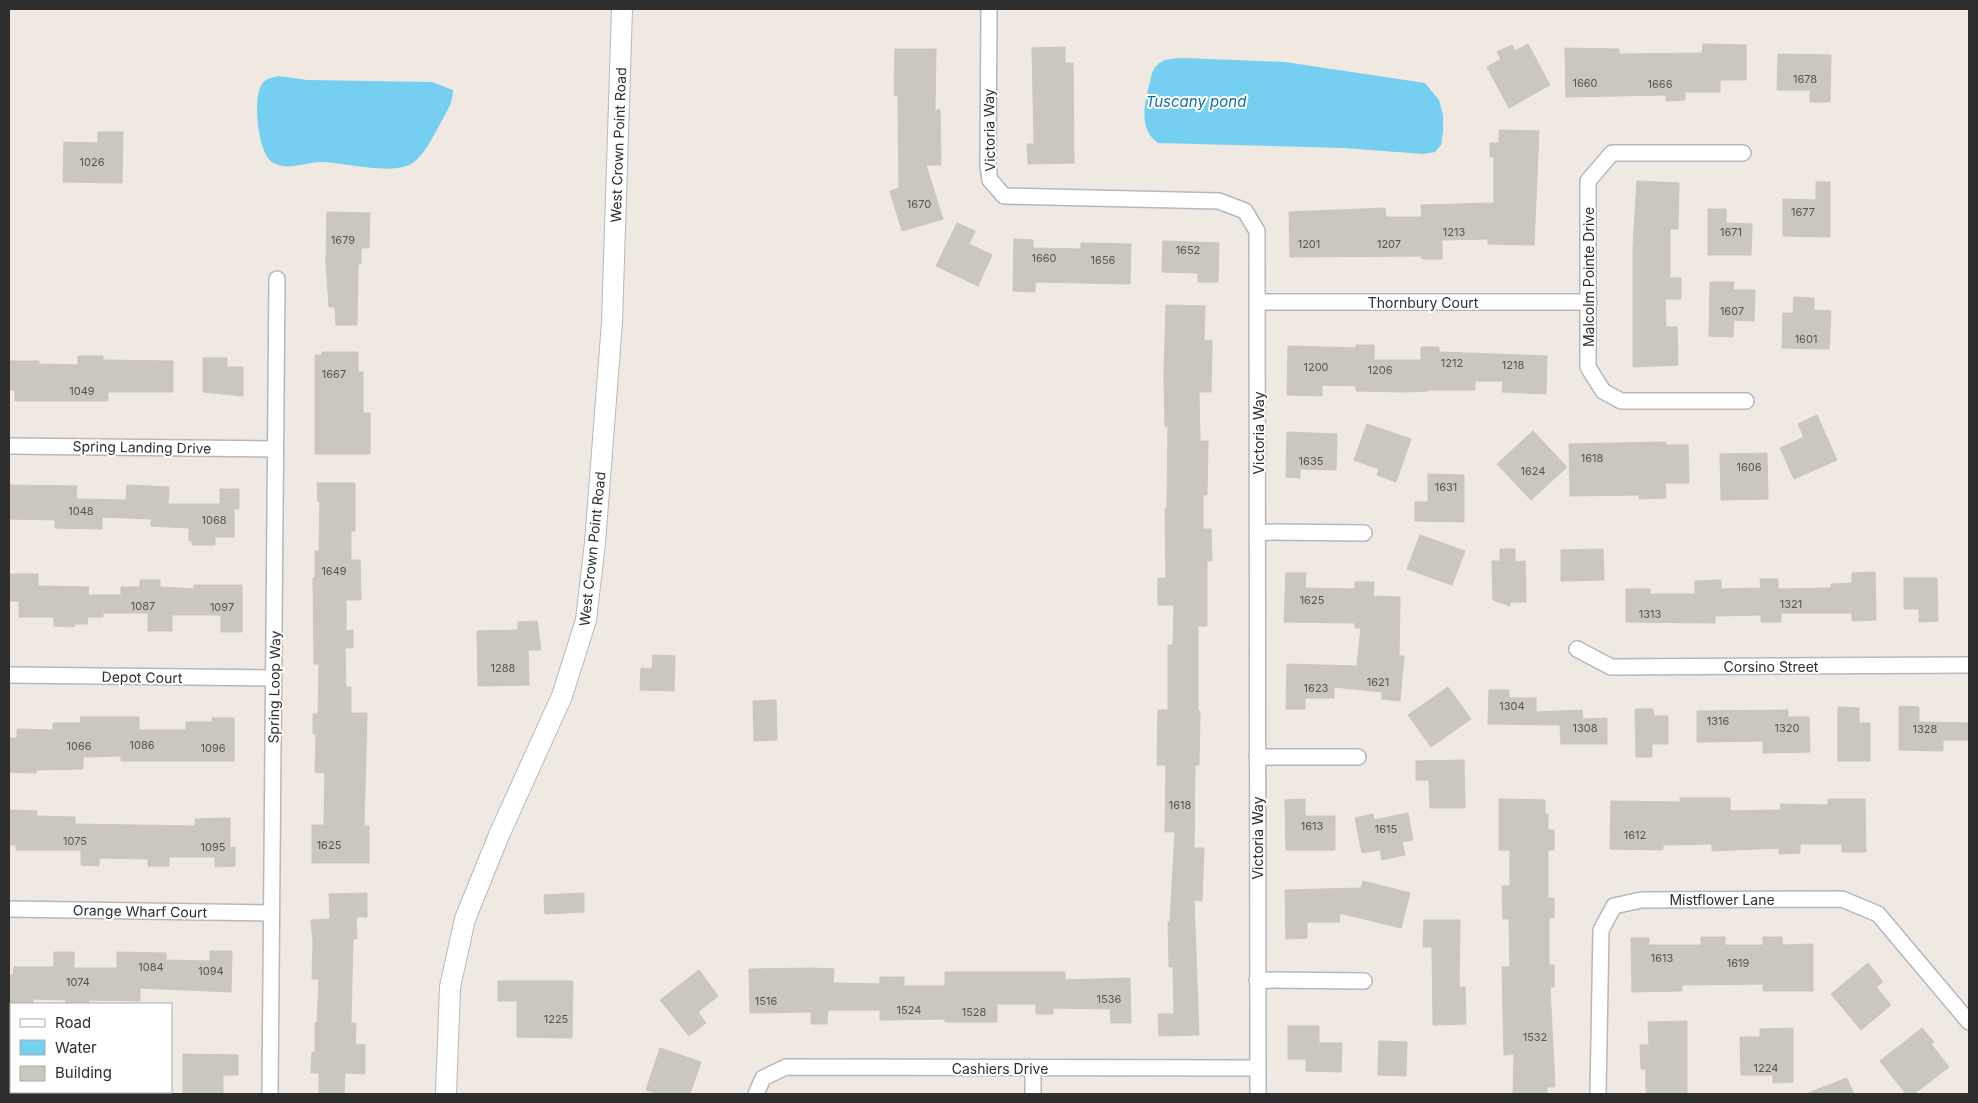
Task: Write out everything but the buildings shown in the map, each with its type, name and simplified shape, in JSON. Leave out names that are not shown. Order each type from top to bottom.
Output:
[{"type":"street","name":"West Crown Point Road","points":[[446,1094],[450,986],[465,919],[498,834],[562,696],[586,620],[595,544],[612,322],[622,9]]},
{"type":"street","name":"Victoria Way","points":[[989,9],[988,166],[990,180],[1004,196],[1219,201],[1245,211],[1257,231],[1258,1094]]},
{"type":"street","name":"Malcolm Pointe Drive","points":[[1743,153],[1612,153],[1601,163],[1588,181],[1588,367],[1603,391],[1621,401],[1746,401]]},
{"type":"street","name":"Spring Loop Way","points":[[270,1094],[277,279]]},
{"type":"street","name":"Thornbury Court","points":[[1257,302],[1589,302]]},
{"type":"street","name":"Spring Landing Drive","points":[[9,446],[275,449]]},
{"type":"street","points":[[1258,532],[1364,533]]},
{"type":"street","name":"Corsino Street","points":[[1577,649],[1611,667],[1969,665]]},
{"type":"street","name":"Depot Court","points":[[9,675],[274,678]]},
{"type":"street","points":[[1257,757],[1358,757]]},
{"type":"street","name":"Mistflower Lane","points":[[1598,1094],[1601,930],[1614,906],[1641,900],[1842,899],[1878,914],[1969,1022]]},
{"type":"street","name":"Orange Wharf Court","points":[[9,909],[271,913]]},
{"type":"street","points":[[1257,980],[1364,981]]},
{"type":"street","name":"Cashiers Drive","points":[[756,1094],[763,1078],[786,1068],[1257,1068]]},
{"type":"street","points":[[1032,1094],[1033,1068]]},
{"type":"water","name":"Tuscany pond","points":[[1169,59],[1285,62],[1425,83],[1439,100],[1443,115],[1441,145],[1435,152],[1423,154],[1344,148],[1158,143],[1147,129],[1145,120],[1146,101],[1152,73],[1161,62]]},
{"type":"water","points":[[278,76],[307,80],[432,82],[453,90],[453,95],[448,110],[428,146],[414,162],[405,166],[382,169],[314,162],[296,166],[284,166],[272,162],[267,157],[260,137],[257,112],[257,100],[262,84],[267,79]]}]
